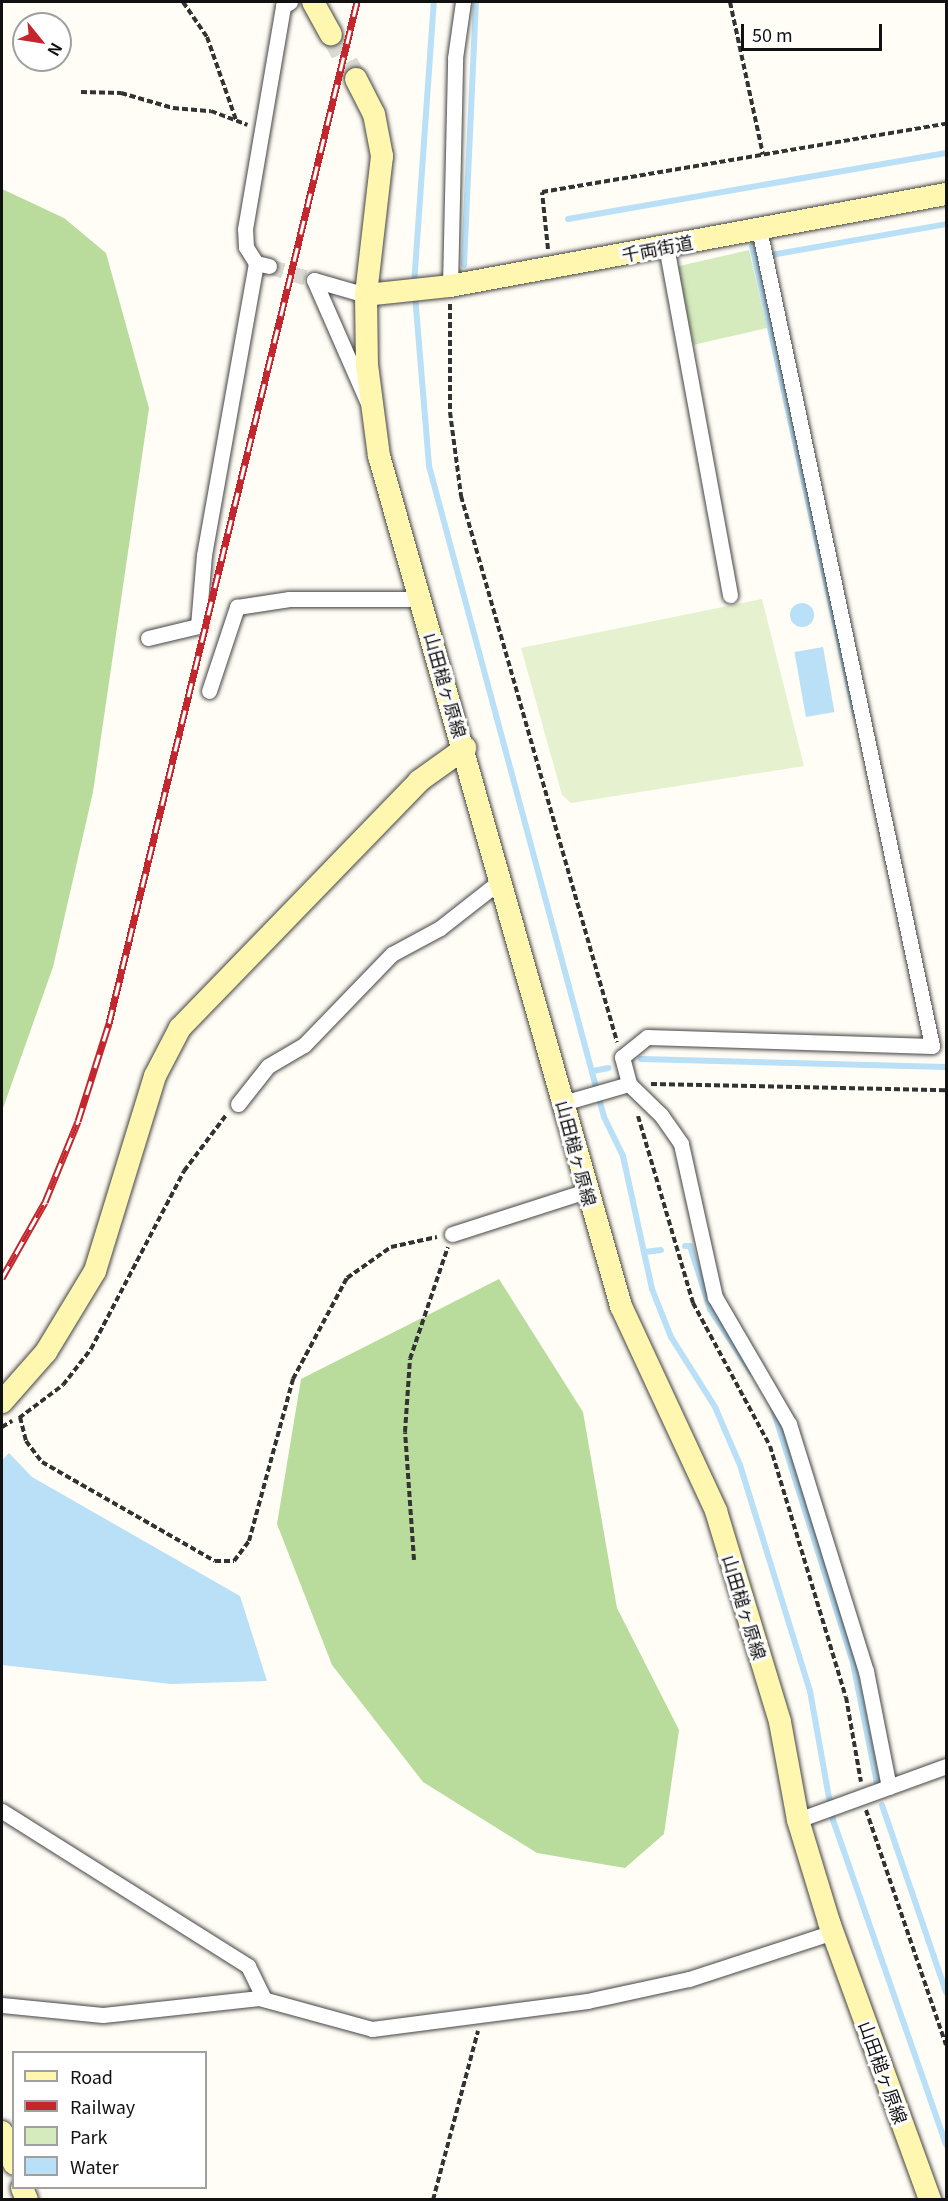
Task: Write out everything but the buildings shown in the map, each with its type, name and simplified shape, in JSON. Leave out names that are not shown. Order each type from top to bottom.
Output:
[{"type":"main road","points":[[313,2],[331,34]]},
{"type":"main road","name":"山田槌ヶ原線","points":[[356,80],[374,114],[382,156],[366,295],[373,414],[379,456],[465,748],[586,1191],[621,1306],[716,1511],[780,1722],[833,1932],[930,2199]]},
{"type":"main road","name":"千両街道","points":[[366,295],[444,287],[946,194]]},
{"type":"main road","points":[[2,1402],[46,1352],[95,1270],[155,1076],[180,1028],[420,781],[465,748]]},
{"type":"main road","points":[[2,2132],[12,2159]]},
{"type":"street","points":[[148,638],[198,626],[204,555],[262,264],[246,247],[245,229],[283,6],[290,2]]},
{"type":"street","points":[[444,287],[455,58],[463,2]]},
{"type":"street","points":[[759,229],[932,1046],[647,1037],[621,1057],[623,1086],[661,1114],[681,1144],[715,1296],[789,1424],[866,1671],[889,1787]]},
{"type":"street","points":[[666,246],[730,595]]},
{"type":"street","points":[[366,295],[314,280],[337,343],[373,414]]},
{"type":"street","points":[[209,690],[237,607],[289,599],[421,600]]},
{"type":"street","points":[[238,1104],[268,1066],[304,1045],[392,954],[440,928],[500,881]]},
{"type":"street","points":[[563,1103],[623,1086]]},
{"type":"street","points":[[452,1234],[586,1191]]},
{"type":"street","points":[[804,1818],[857,1801],[946,1766]]},
{"type":"street","points":[[2,1811],[248,1966],[264,1999]]},
{"type":"street","points":[[2,2005],[102,2015],[264,1999],[372,2029],[482,2019],[688,1979],[833,1932]]},
{"type":"path","points":[[183,2],[207,37],[236,120]]},
{"type":"path","points":[[730,2],[763,154]]},
{"type":"path","points":[[81,92],[121,93],[236,120],[261,132]]},
{"type":"path","points":[[549,268],[542,192],[946,124]]},
{"type":"path","points":[[444,287],[450,412],[461,496],[621,1057]]},
{"type":"path","points":[[946,1090],[623,1086],[693,1303],[770,1446],[844,1689],[857,1801],[946,2045]]},
{"type":"path","points":[[2,1427],[20,1417],[63,1385],[81,1364],[184,1170],[238,1104]]},
{"type":"path","points":[[20,1417],[26,1441],[42,1462],[215,1561],[234,1562],[249,1541],[294,1379],[347,1278],[391,1246],[452,1234],[410,1359],[405,1432],[414,1560]]},
{"type":"path","points":[[433,2199],[482,2019]]},
{"type":"green space","points":[[2,189],[64,218],[106,253],[149,408],[93,792],[53,967],[2,1111]]},
{"type":"green space","points":[[749,250],[767,328],[694,345],[676,267]]},
{"type":"green space","points":[[762,599],[804,766],[571,803],[562,795],[521,648]]},
{"type":"green space","points":[[499,1279],[583,1412],[617,1608],[679,1730],[664,1834],[625,1868],[537,1853],[423,1782],[332,1665],[277,1524],[301,1379]]},
{"type":"water","points":[[802,603],[811,606],[814,615],[811,624],[802,627],[793,624],[790,615],[793,606]]},
{"type":"water","points":[[823,647],[834,712],[806,717],[794,652]]},
{"type":"water","points":[[9,1453],[32,1477],[240,1596],[267,1681],[171,1684],[2,1665],[2,1460]]},
{"type":"waterway","points":[[414,285],[434,2]]},
{"type":"waterway","points":[[464,265],[476,2]]},
{"type":"waterway","points":[[568,219],[946,153]]},
{"type":"waterway","points":[[771,255],[946,224]]},
{"type":"waterway","points":[[752,246],[855,716]]},
{"type":"waterway","points":[[415,295],[429,466],[604,1117],[623,1156],[652,1289],[671,1337],[715,1407],[740,1465],[810,1691],[833,1820],[946,2145]]},
{"type":"waterway","points":[[641,1059],[946,1067]]},
{"type":"waterway","points":[[593,1071],[609,1068]]},
{"type":"waterway","points":[[685,1246],[690,1246],[710,1309],[751,1372]]},
{"type":"waterway","points":[[645,1252],[661,1250]]},
{"type":"waterway","points":[[773,1409],[853,1663],[877,1783]]},
{"type":"waterway","points":[[882,1805],[946,1992]]},
{"type":"tunnel","points":[[331,34],[356,79]]},
{"type":"tunnel","points":[[269,266],[314,280]]},
{"type":"railway","points":[[2,1278],[45,1202],[78,1121],[109,1023],[357,2]]}]
